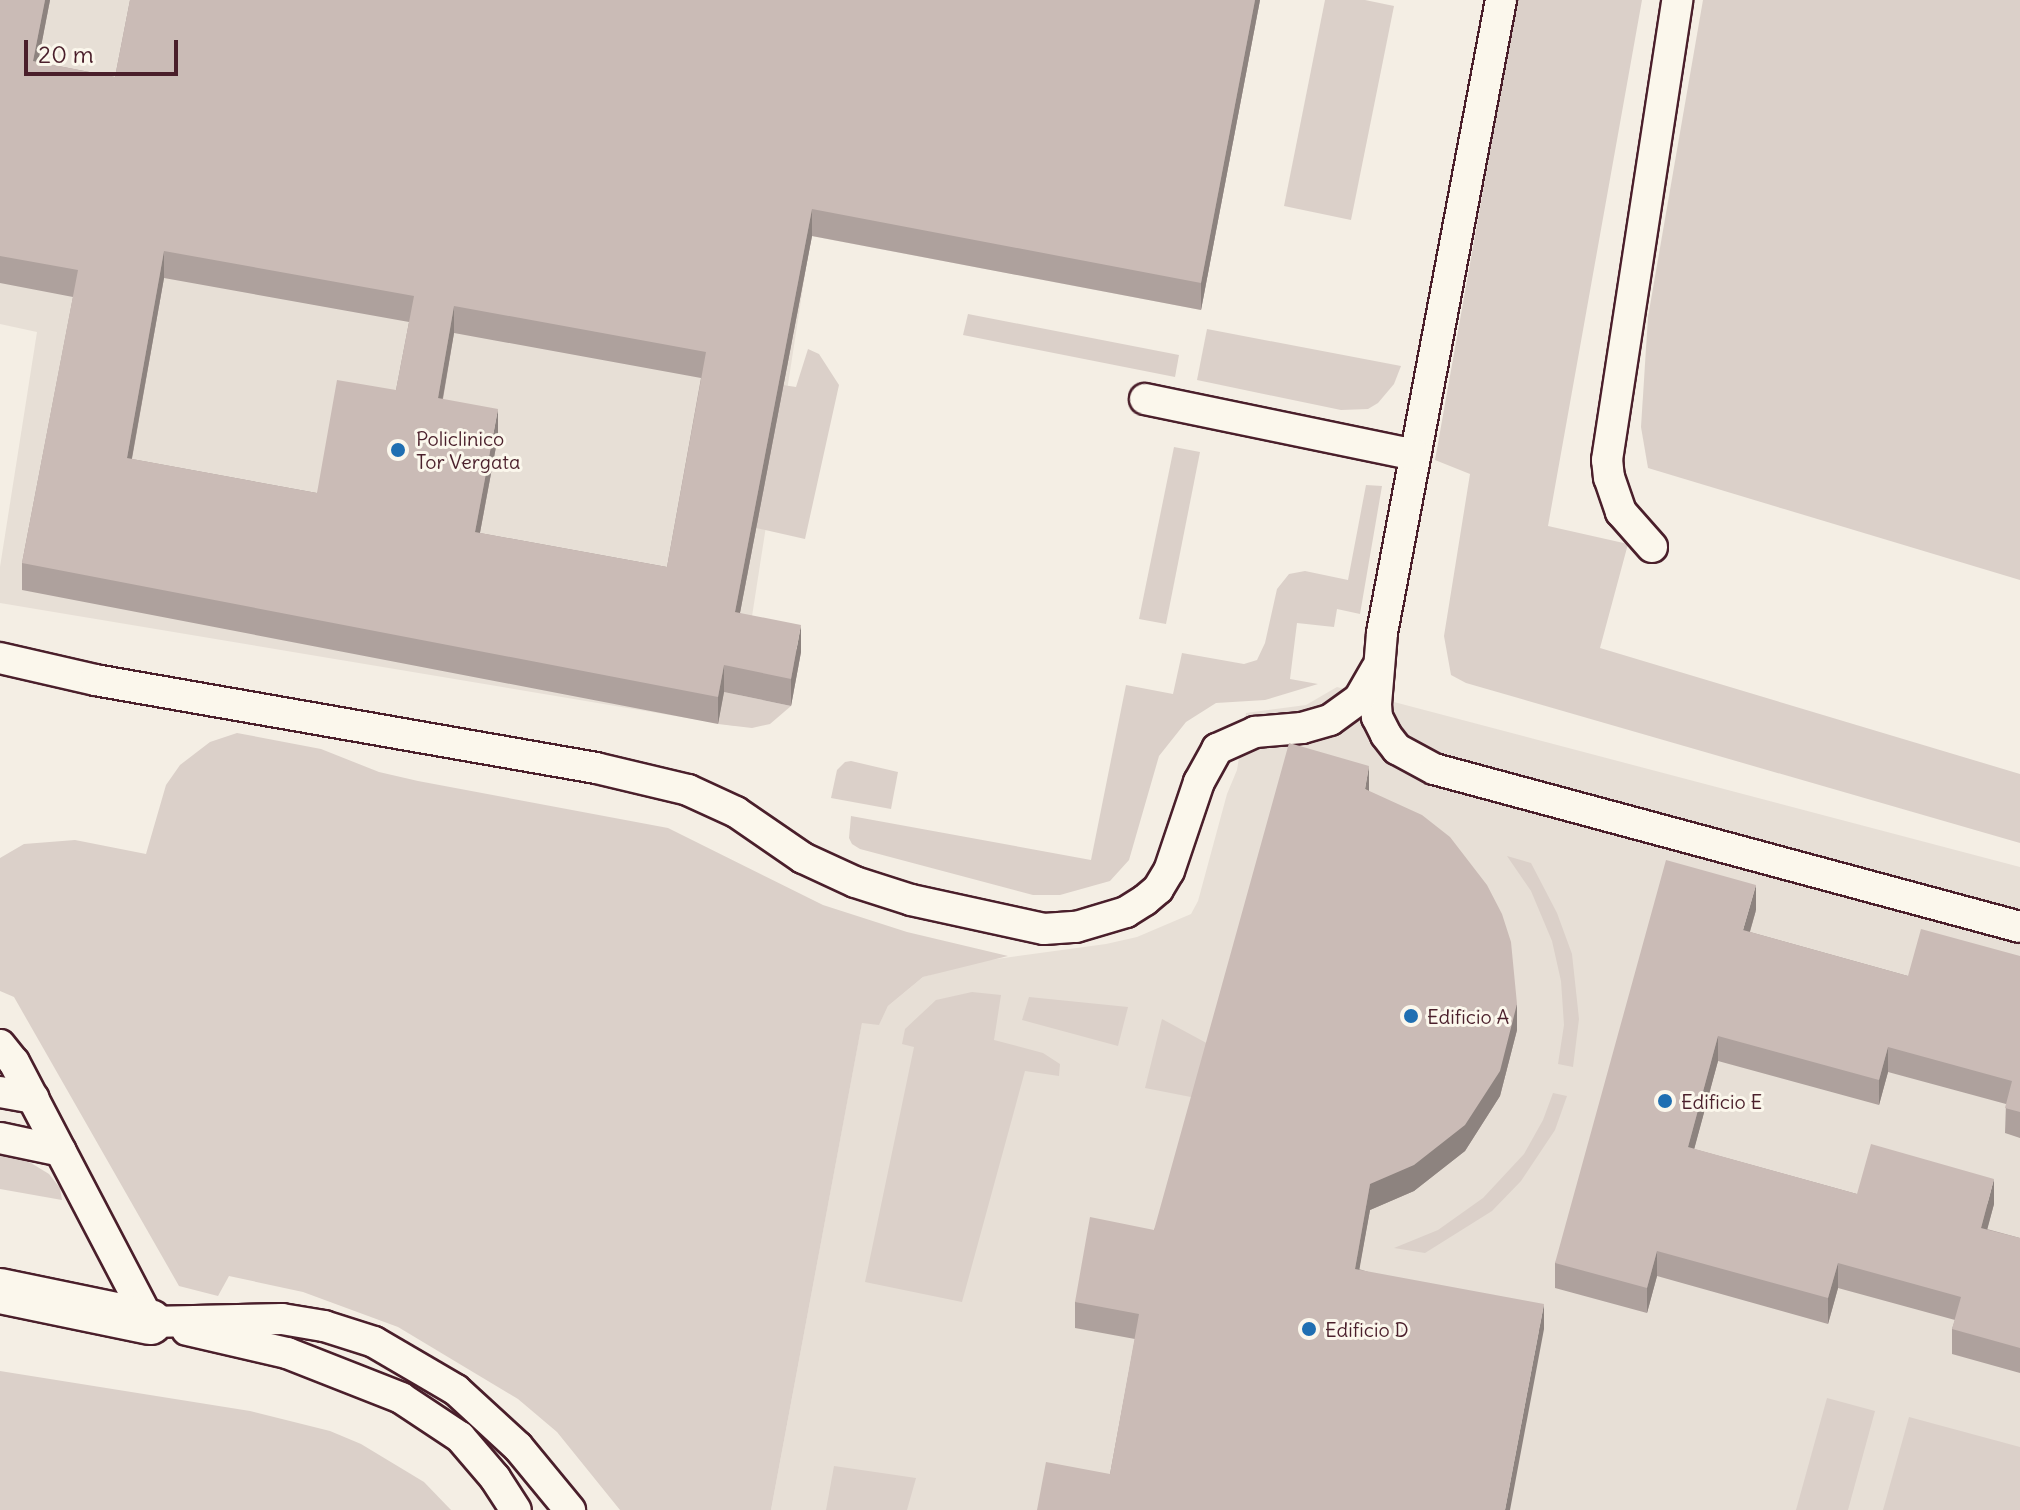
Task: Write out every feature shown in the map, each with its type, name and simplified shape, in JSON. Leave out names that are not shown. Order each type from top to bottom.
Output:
[{"type":"street","points":[[0,1291],[150,1322]]},
{"type":"lane","points":[[1501,0],[1376,669],[1377,717],[1386,735],[1397,749],[1434,769],[2020,927]]},
{"type":"lane","points":[[1652,547],[1621,512],[1609,478],[1607,460],[1677,0]]},
{"type":"lane","points":[[1145,399],[1415,455]]},
{"type":"lane","points":[[0,658],[95,680],[596,768],[688,790],[736,812],[803,858],[855,882],[911,900],[1044,929],[1076,927],[1126,912],[1145,900],[1158,889],[1169,871],[1199,782],[1217,749],[1255,732],[1302,728],[1330,720],[1359,699],[1376,669]]},
{"type":"lane","points":[[0,1045],[14,1062],[150,1322],[287,1353],[401,1398],[460,1437],[495,1478],[516,1510]]},
{"type":"lane","points":[[0,1092],[33,1098]]},
{"type":"lane","points":[[0,1138],[61,1151]]},
{"type":"lane","points":[[150,1322],[282,1319],[324,1326],[374,1342],[456,1390],[518,1447],[570,1510]]},
{"type":"shaded area","name":"Policlinico Tor Vergata","points":[[0,0],[1260,0],[1201,310],[811,236],[735,726],[0,603],[0,567],[37,332],[0,324]]},
{"type":"shaded area","points":[[1325,0],[1365,0],[1394,6],[1351,220],[1284,206]]},
{"type":"shaded area","points":[[1517,0],[1642,0],[1548,526],[1628,544],[1600,648],[2020,774],[2020,843],[1466,683],[1451,675],[1444,636],[1470,474],[1435,460]]},
{"type":"shaded area","points":[[1703,0],[2020,0],[2020,580],[1648,468],[1641,427],[1648,317]]},
{"type":"shaded area","points":[[968,314],[1179,355],[1175,377],[963,335]]},
{"type":"shaded area","points":[[1207,329],[1401,366],[1394,384],[1378,403],[1368,409],[1341,410],[1197,380]]},
{"type":"shaded area","points":[[808,349],[819,354],[839,385],[805,539],[756,528],[783,385],[796,387]]},
{"type":"shaded area","points":[[1174,447],[1200,452],[1166,624],[1139,619]]},
{"type":"shaded area","points":[[1366,485],[1382,486],[1360,614],[1337,609],[1334,627],[1297,623],[1290,679],[1318,684],[1265,700],[1216,703],[1186,722],[1159,756],[1129,860],[1110,881],[1060,895],[1033,895],[860,849],[852,844],[849,838],[851,816],[1091,860],[1126,685],[1173,694],[1182,653],[1244,664],[1257,660],[1265,643],[1277,589],[1289,574],[1305,571],[1348,580]]},
{"type":"shaded area","points":[[1337,687],[2020,867],[2020,1510],[771,1510],[862,1022],[879,1024],[888,1006],[923,977],[975,962],[1137,937],[1191,914],[1198,901],[1227,794],[1237,770],[1246,713],[1306,705]]},
{"type":"shaded area","points":[[724,692],[791,706],[770,724],[752,728],[718,724]]},
{"type":"shaded area","points":[[237,733],[321,749],[379,772],[418,781],[668,828],[823,905],[907,932],[1008,956],[923,977],[888,1006],[879,1025],[862,1023],[771,1510],[620,1510],[557,1432],[518,1399],[398,1327],[303,1292],[229,1276],[218,1296],[179,1286],[14,997],[0,991],[0,858],[24,844],[75,840],[146,854],[166,785],[180,765],[210,742]]},
{"type":"shaded area","points":[[845,762],[898,772],[891,809],[831,798],[837,770]]},
{"type":"shaded area","points":[[1507,856],[1531,863],[1557,913],[1572,954],[1579,1019],[1573,1067],[1558,1064],[1564,1025],[1561,981],[1552,941],[1531,891]]},
{"type":"shaded area","points":[[972,992],[1001,995],[994,1040],[1043,1053],[1060,1064],[1059,1076],[1025,1071],[962,1302],[865,1282],[914,1047],[902,1044],[905,1029],[936,1000]]},
{"type":"shaded area","points":[[1029,997],[1128,1007],[1118,1046],[1022,1020]]},
{"type":"shaded area","points":[[1162,1019],[1212,1046],[1196,1098],[1145,1088]]},
{"type":"shaded area","points":[[1553,1093],[1567,1096],[1555,1130],[1521,1181],[1492,1211],[1425,1253],[1394,1248],[1438,1230],[1483,1198],[1524,1154],[1543,1120]]},
{"type":"shaded area","points":[[0,1153],[31,1163],[49,1174],[60,1188],[62,1200],[0,1189]]},
{"type":"shaded area","points":[[0,1371],[250,1411],[330,1431],[361,1444],[424,1482],[451,1510],[0,1510]]},
{"type":"shaded area","points":[[1827,1398],[1875,1411],[1848,1510],[1796,1510]]},
{"type":"shaded area","points":[[1909,1417],[2020,1447],[2020,1510],[1883,1510]]},
{"type":"shaded area","points":[[834,1466],[916,1478],[907,1510],[826,1510]]},
{"type":"building","name":"Policlinico Tor Vergata","points":[[0,0],[45,0],[33,61],[115,77],[130,0],[1255,0],[1201,283],[812,209],[735,612],[801,625],[791,679],[724,665],[718,697],[22,563],[78,270],[0,256]],"holes":[[[164,251],[414,296],[396,390],[337,380],[317,493],[127,458]],[[454,306],[706,352],[667,567],[475,532],[498,409],[438,398]]]},
{"type":"building","points":[[1289,743],[1369,766],[1365,789],[1422,815],[1450,837],[1487,885],[1502,914],[1511,942],[1517,1004],[1500,1071],[1465,1125],[1414,1165],[1370,1184],[1355,1269],[1544,1304],[1505,1510],[1037,1510],[1046,1462],[1110,1474],[1139,1314],[1075,1302],[1090,1217],[1154,1230]]},
{"type":"building","points":[[1666,860],[1756,885],[1743,930],[1908,976],[1921,929],[2020,956],[2020,1112],[2005,1108],[2012,1081],[1888,1047],[1879,1080],[1718,1036],[1688,1147],[1857,1194],[1871,1144],[1994,1179],[1981,1228],[2020,1238],[2020,1348],[1952,1329],[1961,1297],[1838,1263],[1828,1298],[1657,1251],[1647,1288],[1555,1263]]},
{"type":"place","name":"Policlinico Tor Vergata","points":[[398,450]]},
{"type":"place","name":"Edificio A","points":[[1411,1016]]},
{"type":"place","name":"Edificio E","points":[[1665,1101]]},
{"type":"place","name":"Edificio D","points":[[1309,1329]]}]
